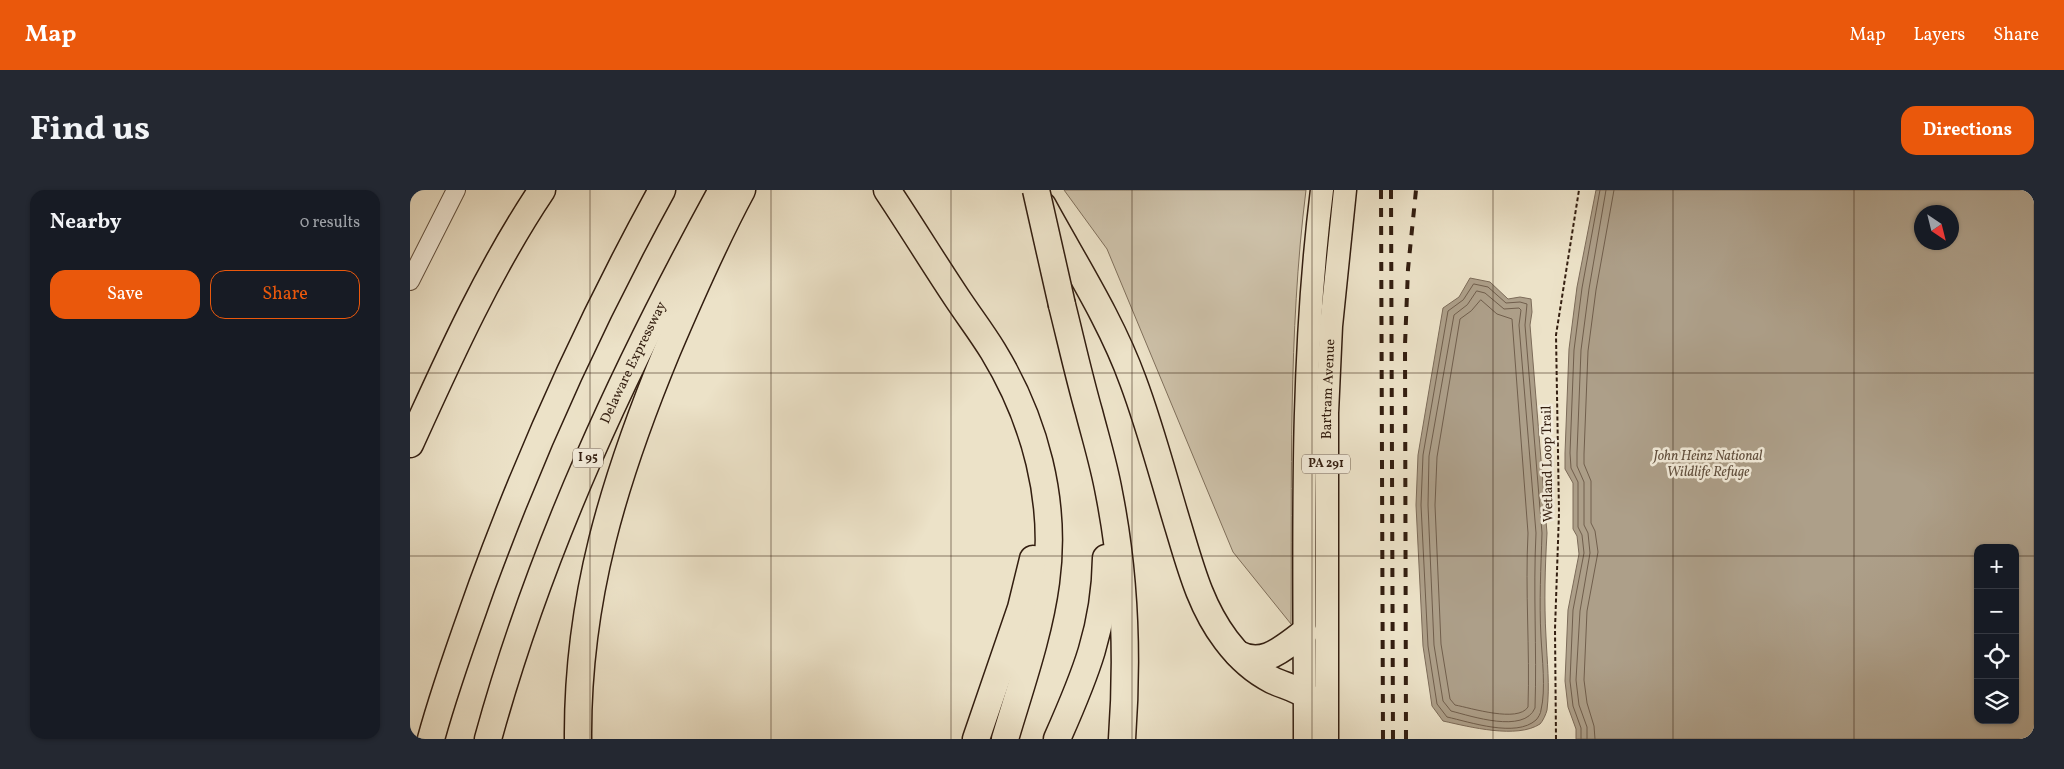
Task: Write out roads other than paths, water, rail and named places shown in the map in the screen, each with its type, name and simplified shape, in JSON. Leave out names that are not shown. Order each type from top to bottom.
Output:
[{"type":"highway","points":[[410,444],[477,304],[518,229],[542,190]]},
{"type":"highway","points":[[431,739],[475,606],[525,474],[594,321],[662,190]]},
{"type":"highway","name":"Delaware Expressway","points":[[488,739],[528,612],[585,466],[639,348],[722,190]]},
{"type":"highway","points":[[578,739],[579,673],[588,603],[597,556],[614,496],[643,411],[681,318],[742,190]]},
{"type":"highway","points":[[887,190],[992,350],[1023,408],[1033,435],[1041,466],[1048,510],[1048,564],[1043,600],[1005,739]]},
{"type":"highway","points":[[1035,190],[1088,411],[1100,448],[1110,495],[1122,582],[1125,667],[1122,739]]},
{"type":"highway","points":[[1035,190],[1121,351],[1139,397],[1197,588],[1210,616],[1238,654],[1264,675],[1305,694],[1311,700],[1320,739]]},
{"type":"highway","points":[[957,298],[1003,383],[1018,416],[1030,454],[1036,497],[1036,541],[1030,578],[1019,616],[976,739]]},
{"type":"highway","points":[[1057,739],[1083,680],[1095,646],[1104,593],[1106,522],[1088,411]]},
{"type":"highway","points":[[1238,654],[1246,658],[1260,659],[1277,651],[1304,633]]},
{"type":"main road","name":"Bartram Avenue","points":[[1305,739],[1304,477],[1306,370],[1322,190]]},
{"type":"main road","name":"Bartram Avenue","points":[[1327,739],[1327,413],[1331,326],[1345,190]]},
{"type":"street","points":[[410,281],[456,190]]},
{"type":"water","name":"John Heinz National Wildlife Refuge","points":[[1596,190],[2034,190],[2034,739],[1576,739],[1576,729],[1568,707],[1565,681],[1568,610],[1579,554],[1577,536],[1573,529],[1573,483],[1565,469],[1569,349],[1577,287]]},
{"type":"water","points":[[1470,278],[1490,282],[1508,299],[1520,297],[1531,299],[1530,325],[1547,533],[1545,624],[1548,692],[1547,710],[1541,723],[1519,731],[1493,730],[1443,721],[1432,706],[1423,646],[1416,505],[1418,455],[1443,308],[1459,297]]},
{"type":"railway","points":[[1381,190],[1383,739]]},
{"type":"railway","points":[[1391,190],[1393,739]]},
{"type":"railway","points":[[1406,739],[1405,345],[1408,269],[1416,190]]}]
